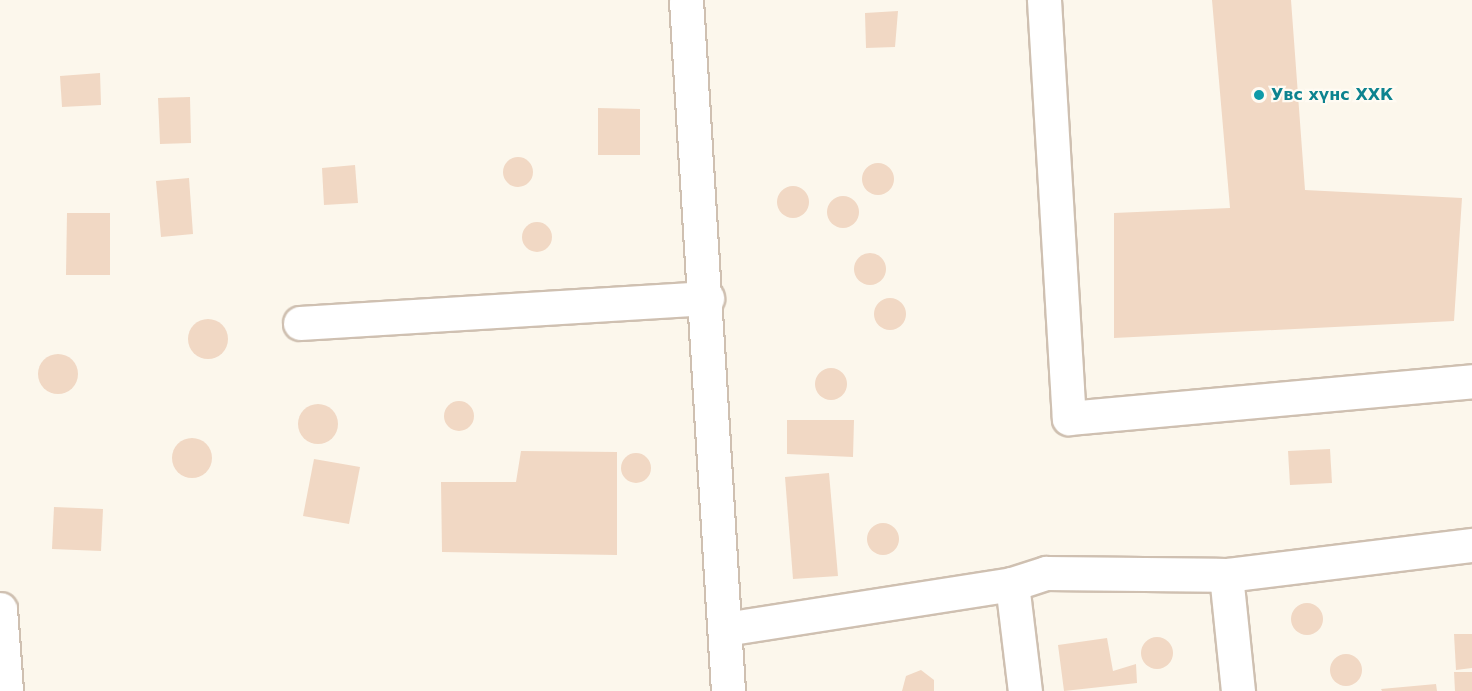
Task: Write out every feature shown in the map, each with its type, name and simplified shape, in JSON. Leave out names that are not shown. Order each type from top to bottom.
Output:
[{"type":"street","points":[[686,0],[707,298],[728,691]]},
{"type":"street","points":[[1044,0],[1069,418],[1472,381]]},
{"type":"street","points":[[300,323],[707,298]]},
{"type":"street","points":[[725,629],[1012,584],[1047,573],[1226,575],[1472,545]]},
{"type":"street","points":[[1226,575],[1238,691]]},
{"type":"street","points":[[1012,584],[1025,691]]},
{"type":"street","points":[[0,609],[6,691]]},
{"type":"building","name":"Увс хүнс ХХК","points":[[1212,0],[1291,0],[1305,190],[1462,198],[1454,321],[1114,338],[1114,213],[1230,208]]},
{"type":"building","points":[[898,11],[895,47],[866,48],[865,13]]},
{"type":"building","points":[[100,73],[101,105],[62,107],[60,76]]},
{"type":"building","points":[[190,97],[191,143],[160,144],[158,98]]},
{"type":"building","points":[[598,108],[640,109],[640,155],[598,155]]},
{"type":"building","points":[[518,157],[529,161],[533,172],[529,183],[518,187],[507,183],[503,172],[507,161]]},
{"type":"building","points":[[878,163],[890,167],[894,179],[890,191],[878,195],[866,191],[862,179],[866,167]]},
{"type":"building","points":[[355,165],[358,203],[324,205],[322,168]]},
{"type":"building","points":[[189,178],[193,234],[161,237],[156,181]]},
{"type":"building","points":[[793,186],[804,191],[809,202],[804,213],[793,218],[782,213],[777,202],[782,191]]},
{"type":"building","points":[[843,196],[855,200],[859,212],[855,224],[843,228],[831,224],[827,212],[831,200]]},
{"type":"building","points":[[67,213],[110,213],[110,275],[66,275]]},
{"type":"building","points":[[537,222],[543,223],[551,231],[551,243],[543,251],[537,252],[531,251],[523,243],[522,237],[523,231],[531,223]]},
{"type":"building","points":[[870,253],[882,257],[886,269],[882,281],[870,285],[858,281],[854,269],[858,257]]},
{"type":"building","points":[[890,298],[902,302],[906,314],[902,326],[890,330],[878,326],[874,314],[878,302]]},
{"type":"building","points":[[208,319],[222,325],[228,339],[222,353],[208,359],[194,353],[188,339],[194,325]]},
{"type":"building","points":[[58,354],[72,360],[78,374],[72,388],[58,394],[44,388],[38,374],[44,360]]},
{"type":"building","points":[[831,368],[843,372],[847,384],[843,396],[831,400],[819,396],[815,384],[819,372]]},
{"type":"building","points":[[459,401],[470,405],[474,416],[470,427],[459,431],[448,427],[444,416],[448,405]]},
{"type":"building","points":[[318,404],[332,410],[338,424],[332,438],[318,444],[304,438],[298,424],[304,410]]},
{"type":"building","points":[[787,420],[854,420],[853,457],[787,454]]},
{"type":"building","points":[[192,438],[206,444],[212,458],[206,472],[192,478],[178,472],[172,458],[178,444]]},
{"type":"building","points":[[1330,449],[1332,483],[1290,485],[1288,451]]},
{"type":"building","points":[[521,451],[617,452],[617,555],[442,552],[441,482],[516,482]]},
{"type":"building","points":[[636,453],[647,457],[651,468],[647,479],[636,483],[625,479],[621,468],[625,457]]},
{"type":"building","points":[[314,459],[360,467],[349,524],[303,516]]},
{"type":"building","points":[[829,473],[838,576],[793,579],[785,477]]},
{"type":"building","points":[[54,507],[103,509],[101,551],[52,549]]},
{"type":"building","points":[[883,523],[895,527],[899,539],[895,551],[883,555],[871,551],[867,539],[871,527]]},
{"type":"building","points":[[1307,603],[1319,607],[1323,619],[1319,631],[1307,635],[1295,631],[1291,619],[1295,607]]},
{"type":"building","points":[[1454,634],[1472,634],[1472,668],[1456,670]]},
{"type":"building","points":[[1157,637],[1169,641],[1173,653],[1169,665],[1157,669],[1145,665],[1141,653],[1145,641]]},
{"type":"building","points":[[1107,638],[1113,671],[1136,664],[1137,683],[1064,691],[1058,645]]},
{"type":"building","points":[[1346,654],[1357,659],[1362,670],[1357,681],[1346,686],[1335,681],[1330,670],[1335,659]]},
{"type":"building","points":[[921,670],[934,680],[934,691],[902,691],[906,676]]},
{"type":"building","points":[[1454,672],[1472,672],[1472,691],[1455,691]]},
{"type":"building","points":[[1436,684],[1437,691],[1382,691],[1381,689]]},
{"type":"place","name":"Увс хүнс ХХК","points":[[1259,95]]}]
